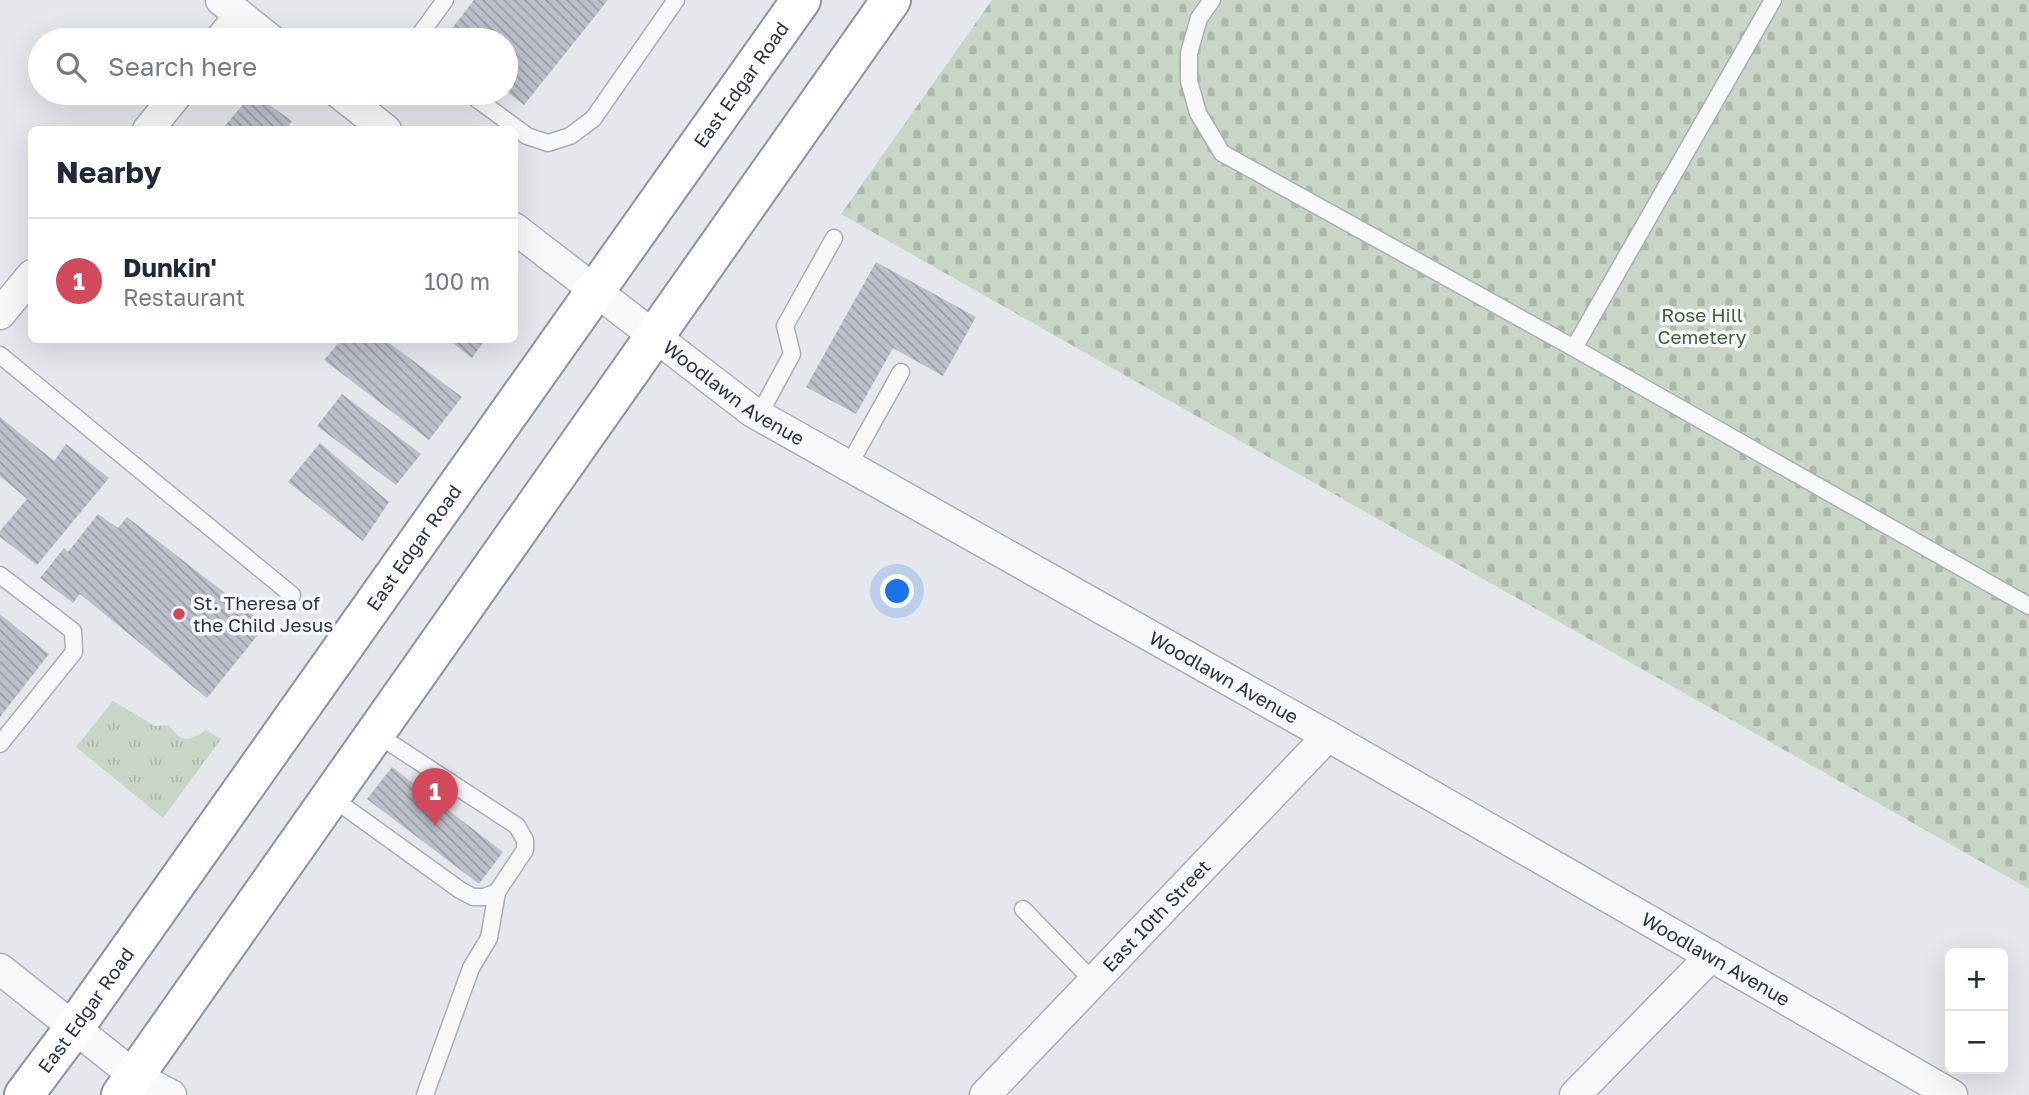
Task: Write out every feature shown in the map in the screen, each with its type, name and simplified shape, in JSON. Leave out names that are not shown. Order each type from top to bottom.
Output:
[{"type":"highway","name":"East Edgar Road","points":[[24,1095],[801,0]]},
{"type":"highway","points":[[128,1085],[891,0]]},
{"type":"street","points":[[224,28],[230,8],[256,28]]},
{"type":"street","points":[[151,126],[168,105]]},
{"type":"street","points":[[372,105],[384,126]]},
{"type":"street","name":"Woodlawn Avenue","points":[[518,231],[759,415],[1328,736],[1952,1095]]},
{"type":"street","points":[[0,314],[28,280]]},
{"type":"street","name":"East 10th Street","points":[[985,1095],[1328,736]]},
{"type":"street","points":[[1575,1095],[1711,956]]},
{"type":"street","points":[[0,969],[74,1028],[128,1085],[171,1095]]},
{"type":"lane","points":[[425,28],[445,0]]},
{"type":"lane","points":[[518,129],[548,144],[570,136],[593,119],[676,0]]},
{"type":"lane","points":[[1212,0],[1199,18],[1189,53],[1189,81],[1198,113],[1222,153],[1574,348],[2029,606]]},
{"type":"lane","points":[[1574,348],[1773,0]]},
{"type":"lane","points":[[485,105],[514,126]]},
{"type":"lane","points":[[759,415],[792,354],[785,326],[834,238]]},
{"type":"lane","points":[[0,355],[292,595]]},
{"type":"lane","points":[[849,466],[901,372]]},
{"type":"lane","points":[[0,575],[72,631],[74,652],[0,744]]},
{"type":"lane","points":[[380,727],[517,826],[524,840],[524,850],[497,892],[489,938],[471,968],[425,1095]]},
{"type":"lane","points":[[331,797],[460,890],[473,897],[484,897],[497,892]]},
{"type":"lane","points":[[1023,909],[1093,981]]},
{"type":"green space","name":"Rose Hill Cemetery","points":[[992,0],[2029,0],[2029,889],[841,214]]},
{"type":"green space","points":[[113,701],[155,726],[169,725],[182,738],[195,737],[206,730],[221,739],[163,818],[76,747]]},
{"type":"building","points":[[474,0],[608,0],[524,105],[518,100],[518,28],[452,28]]},
{"type":"building","points":[[243,105],[270,105],[292,121],[288,126],[224,126]]},
{"type":"building","points":[[876,262],[976,317],[943,376],[893,348],[856,414],[806,387]]},
{"type":"building","points":[[338,343],[389,343],[462,397],[429,440],[324,360]]},
{"type":"building","points":[[453,343],[483,343],[472,358]]},
{"type":"building","points":[[342,394],[421,454],[396,485],[317,426]]},
{"type":"building","points":[[0,417],[54,461],[66,444],[109,478],[37,565],[0,537],[0,531],[27,499],[0,476]]},
{"type":"building","points":[[320,443],[389,502],[363,541],[288,482]]},
{"type":"building","name":"St. Theresa of the Child Jesus","points":[[98,514],[118,528],[127,517],[266,625],[207,698],[80,594],[73,603],[40,578],[64,548],[68,552]]},
{"type":"building","points":[[0,614],[49,654],[0,717]]},
{"type":"building","points":[[392,767],[503,852],[479,884],[367,799]]},
{"type":"place","name":"St. Theresa of the Child Jesus","points":[[179,614]]},
{"type":"place","name":"Dunkin'","points":[[435,826]]}]
